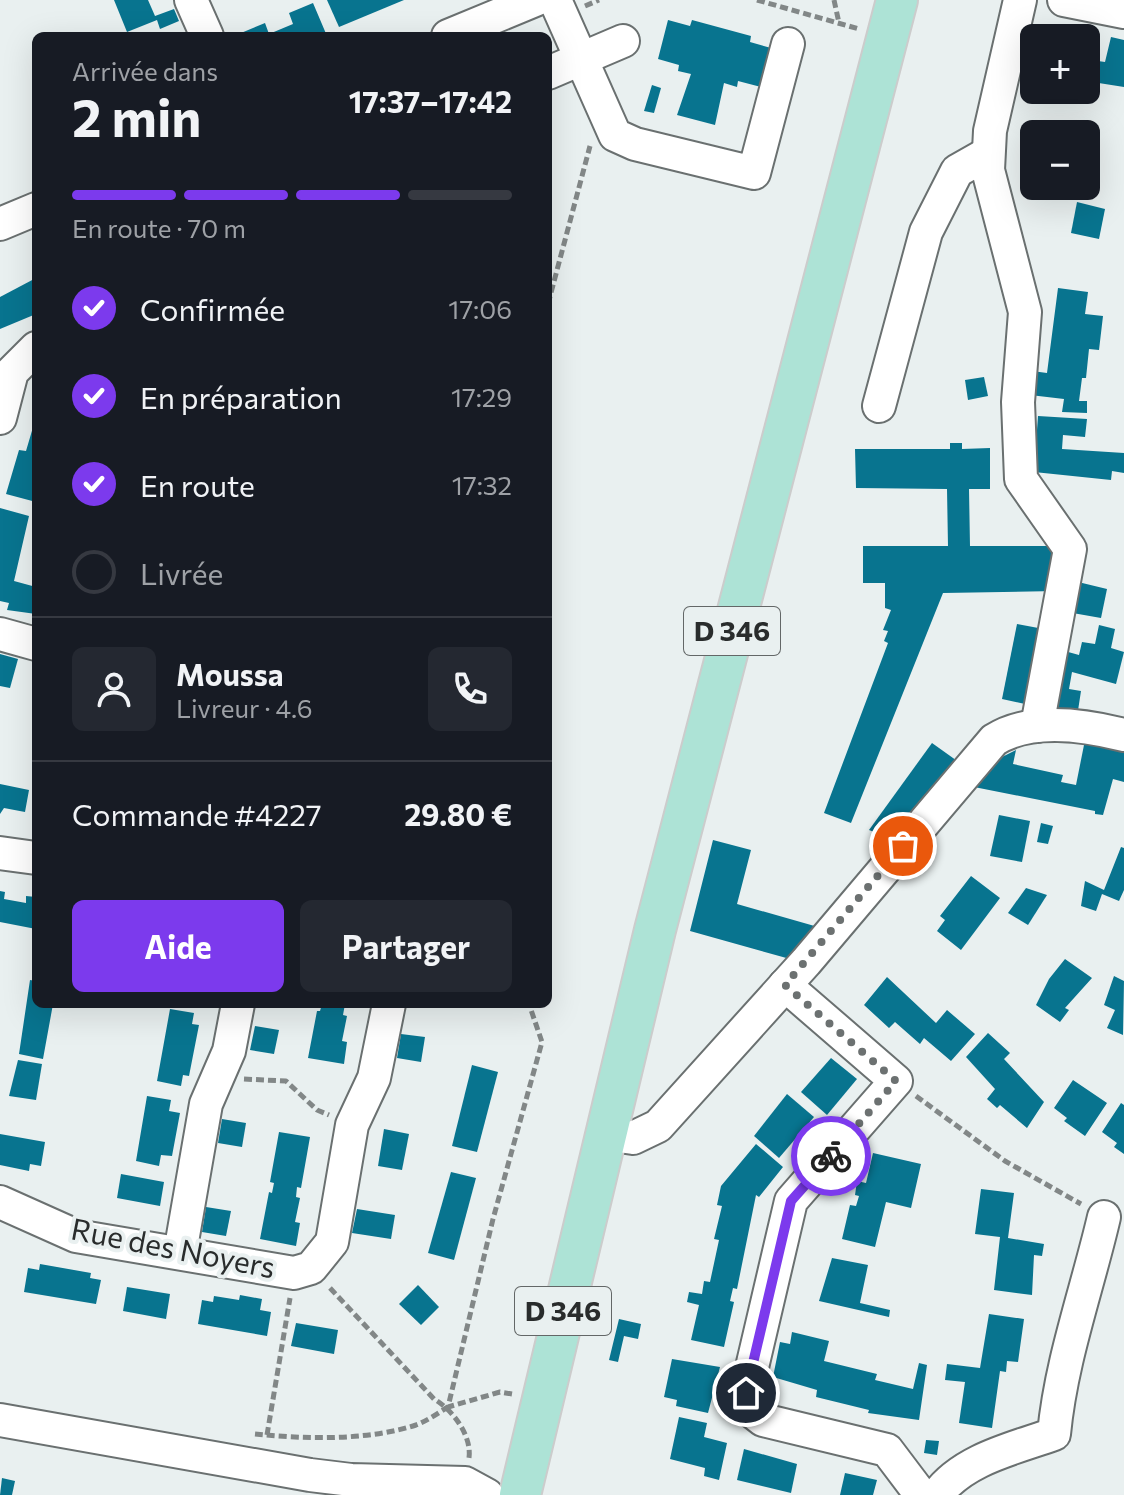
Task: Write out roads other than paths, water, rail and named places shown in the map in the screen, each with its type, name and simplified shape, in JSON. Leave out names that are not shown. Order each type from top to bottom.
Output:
[{"type":"main road","name":"D 346","points":[[520,1495],[605,1134],[892,18]]},
{"type":"street","points":[[191,0],[205,32]]},
{"type":"street","points":[[458,32],[535,0]]},
{"type":"street","points":[[555,0],[615,135],[635,144],[754,173],[788,44]]},
{"type":"street","points":[[1020,0],[987,154],[992,186],[1025,312],[1018,402],[1021,479],[1070,549],[1037,726]]},
{"type":"street","points":[[1064,0],[1119,7]]},
{"type":"street","points":[[552,71],[623,41]]},
{"type":"street","points":[[879,406],[926,232],[957,171],[987,154]]},
{"type":"street","points":[[0,224],[32,211]]},
{"type":"street","points":[[0,418],[24,375]]},
{"type":"street","points":[[0,634],[32,643]]},
{"type":"street","points":[[605,1134],[633,1138],[658,1126],[785,985],[981,752],[1006,732],[1037,726],[1124,735]]},
{"type":"street","points":[[0,853],[32,857]]},
{"type":"street","points":[[785,985],[896,1081],[791,1201],[746,1393],[749,1409],[763,1420],[887,1450],[921,1495]]},
{"type":"street","points":[[180,1253],[206,1104],[229,1051],[237,1008]]},
{"type":"street","name":"Rue des Noyers","points":[[0,1202],[11,1204],[76,1236],[302,1270],[332,1242],[352,1125],[374,1078],[388,1008]]},
{"type":"street","points":[[937,1495],[960,1472],[983,1460],[1054,1434],[1059,1382],[1086,1297],[1104,1217]]},
{"type":"street","points":[[0,1420],[310,1475],[476,1489]]}]
